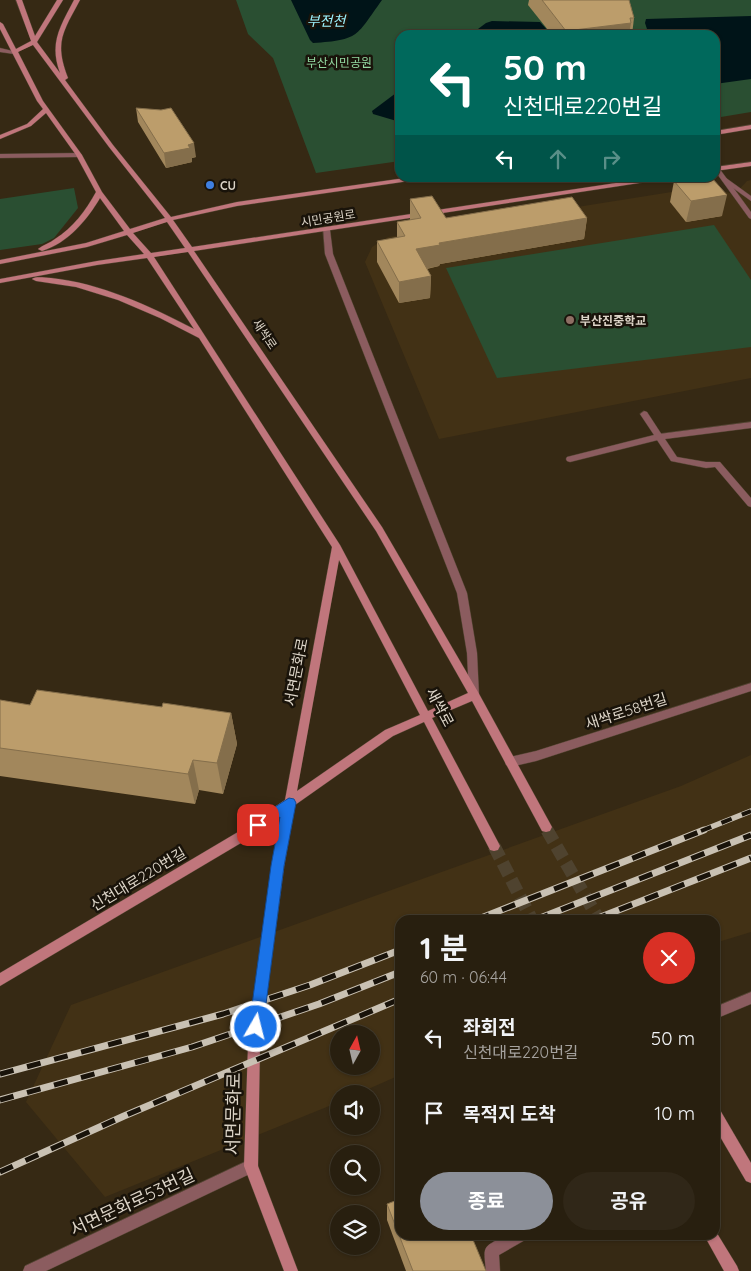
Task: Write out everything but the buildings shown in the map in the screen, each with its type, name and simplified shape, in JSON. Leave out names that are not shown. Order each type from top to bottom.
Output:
[{"type":"main road","name":"새싹로","points":[[18,0],[34,42],[71,93],[169,219],[379,529],[474,695],[546,827]]},
{"type":"main road","points":[[14,52],[34,42],[60,0]]},
{"type":"main road","points":[[71,93],[56,53],[58,36],[77,0]]},
{"type":"main road","name":"새싹로","points":[[0,24],[46,110],[80,156],[99,192],[128,232],[150,257],[337,547],[494,846]]},
{"type":"main road","points":[[0,137],[29,125],[46,110]]},
{"type":"main road","points":[[720,132],[751,127]]},
{"type":"main road","points":[[720,168],[751,164]]},
{"type":"main road","name":"시민공원로","points":[[2,262],[87,245],[169,219],[237,204],[395,181]]},
{"type":"main road","name":"시민공원로","points":[[0,281],[97,263],[191,251],[633,182]]},
{"type":"main road","points":[[2,262],[50,247],[76,225],[92,207],[99,192]]},
{"type":"main road","points":[[15,278],[53,280],[114,297],[168,318],[202,337]]},
{"type":"main road","name":"서면문화로","points":[[291,1271],[251,1166],[254,1045],[278,866],[337,547]]},
{"type":"main road","points":[[289,803],[389,733],[474,695]]},
{"type":"main road","name":"신천대로220번길","points":[[0,980],[242,836],[289,803]]},
{"type":"main road","points":[[720,1123],[751,1176]]},
{"type":"main road","points":[[714,1240],[732,1271]]},
{"type":"street","points":[[0,50],[14,52]]},
{"type":"street","points":[[0,156],[80,156]]},
{"type":"street","points":[[720,174],[751,217]]},
{"type":"street","points":[[724,179],[751,199]]},
{"type":"street","name":"새싹로","points":[[326,230],[329,254],[462,593],[472,652],[474,695]]},
{"type":"street","points":[[644,414],[674,459],[706,465],[717,464],[751,504]]},
{"type":"street","points":[[570,459],[659,437],[751,425]]},
{"type":"street","name":"새싹로58번길","points":[[510,762],[536,756],[751,687]]},
{"type":"street","points":[[720,1011],[751,998]]},
{"type":"street","name":"서면문화로53번길","points":[[30,1271],[251,1166]]},
{"type":"street","points":[[493,1271],[491,1251],[511,1240]]},
{"type":"shaded area","name":"부산진중학교","points":[[751,180],[751,378],[439,439],[365,262],[372,247],[388,237],[703,187],[735,194],[747,181]]},
{"type":"shaded area","points":[[751,755],[751,932],[720,941],[720,915],[395,915],[395,1077],[377,1085],[330,1085],[330,1106],[105,1197],[26,1102],[71,1005],[681,786]]},
{"type":"green space","name":"부산시민공원","points":[[236,0],[751,0],[751,112],[720,117],[720,30],[395,30],[395,162],[316,173],[273,58],[248,34]]},
{"type":"green space","points":[[74,188],[78,208],[54,238],[42,244],[0,250],[0,199]]},
{"type":"green space","points":[[714,225],[751,280],[751,347],[497,378],[446,268]]},
{"type":"water","name":"부전천","points":[[291,0],[382,0],[361,29],[349,38],[313,43]]},
{"type":"water","points":[[751,16],[751,79],[720,83],[720,30],[647,30],[646,19]]},
{"type":"water","points":[[492,21],[540,22],[547,30],[477,30]]},
{"type":"water","points":[[395,94],[395,121],[373,114],[372,111]]},
{"type":"tunnel","points":[[546,827],[548,831]]},
{"type":"tunnel","points":[[547,830],[596,915]]},
{"type":"tunnel","points":[[494,846],[529,915]]},
{"type":"railway","points":[[701,831],[751,811]]},
{"type":"railway","points":[[489,915],[704,830]]},
{"type":"railway","points":[[548,915],[751,835]]},
{"type":"railway","points":[[606,915],[751,858]]},
{"type":"railway","points":[[0,1074],[223,1014],[310,985],[395,952]]},
{"type":"railway","points":[[0,1100],[192,1047],[319,1004],[395,974]]},
{"type":"railway","points":[[0,1172],[124,1116],[395,1001]]},
{"type":"place","name":"CU","points":[[210,185]]},
{"type":"place","name":"부산진중학교","points":[[570,320]]},
{"type":"route","points":[[256,1027],[278,866],[289,803],[258,825]]}]
